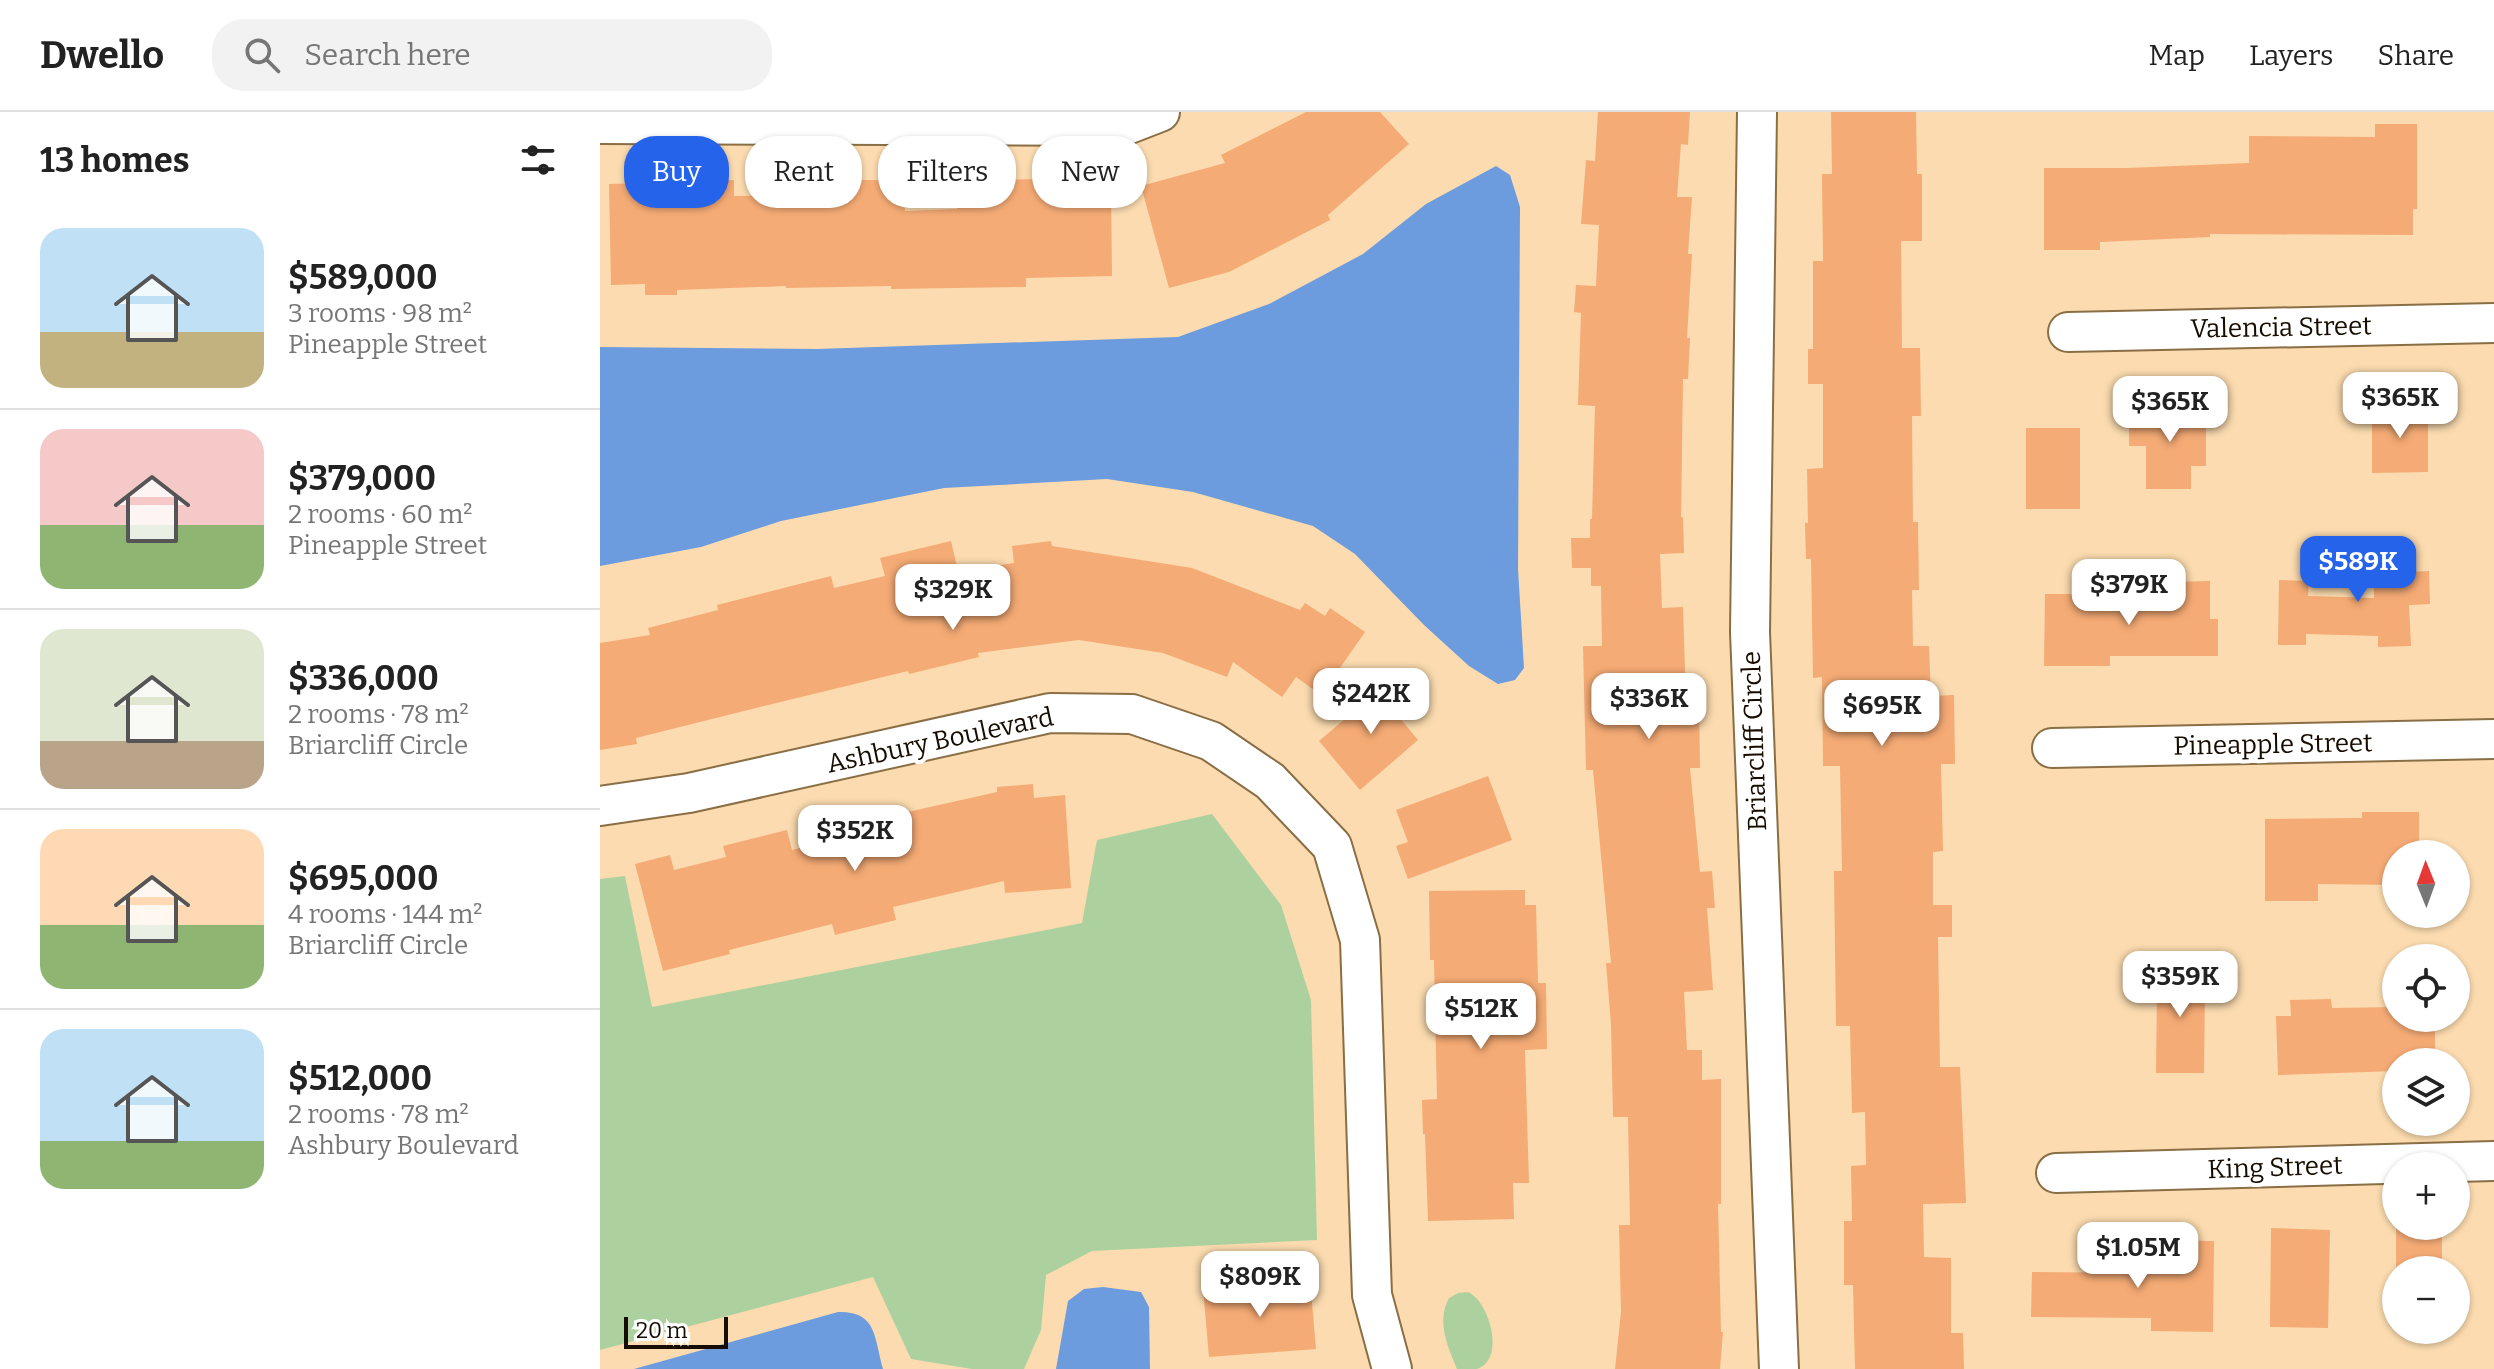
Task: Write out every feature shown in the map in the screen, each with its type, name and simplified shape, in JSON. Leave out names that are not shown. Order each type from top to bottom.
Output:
[{"type":"street","points":[[600,124],[1124,126],[1160,112]]},
{"type":"street","name":"Briarcliff Circle","points":[[1757,112],[1750,632],[1779,1369]]},
{"type":"street","name":"Valencia Street","points":[[2068,332],[2494,323]]},
{"type":"street","name":"Ashbury Boulevard","points":[[600,806],[689,793],[1050,713],[1132,714],[1211,741],[1270,781],[1332,846],[1360,940],[1372,1295],[1392,1369]]},
{"type":"street","name":"Pineapple Street","points":[[2052,748],[2494,739]]},
{"type":"street","name":"King Street","points":[[2056,1173],[2494,1161]]},
{"type":"green space","points":[[1212,814],[1281,905],[1311,1000],[1317,1240],[1092,1251],[1046,1275],[1041,1330],[1024,1369],[972,1369],[911,1359],[873,1277],[600,1350],[600,879],[625,876],[652,1007],[1082,923],[1097,840]]},
{"type":"green space","points":[[1468,1292],[1483,1307],[1493,1343],[1486,1364],[1477,1369],[1457,1369],[1443,1325],[1445,1307],[1449,1298]]},
{"type":"water","points":[[1496,166],[1510,175],[1520,207],[1518,569],[1524,668],[1515,680],[1498,684],[1469,666],[1355,554],[1313,526],[1193,492],[1107,479],[944,488],[781,521],[701,547],[600,566],[600,347],[817,349],[1178,337],[1269,304],[1363,254],[1426,204]]},
{"type":"water","points":[[1103,1287],[1141,1292],[1149,1307],[1150,1369],[1056,1369],[1068,1301],[1084,1289]]},
{"type":"water","points":[[838,1312],[851,1313],[867,1321],[875,1337],[883,1369],[634,1369]]},
{"type":"building","points":[[1306,112],[1380,112],[1409,144],[1328,215],[1330,220],[1229,272],[1169,288],[1147,208],[1147,184],[1225,163],[1221,155]]},
{"type":"building","points":[[1598,112],[1690,112],[1688,145],[1681,144],[1677,197],[1692,197],[1688,254],[1692,254],[1688,379],[1683,379],[1681,517],[1684,553],[1660,554],[1662,608],[1683,607],[1686,702],[1699,701],[1700,768],[1690,768],[1700,872],[1712,871],[1715,908],[1707,908],[1713,990],[1684,992],[1687,1050],[1702,1050],[1702,1080],[1721,1079],[1721,1204],[1718,1204],[1723,1332],[1720,1369],[1615,1369],[1621,1312],[1619,1225],[1630,1225],[1628,1117],[1613,1117],[1606,963],[1611,963],[1593,770],[1586,770],[1583,646],[1602,646],[1601,586],[1591,586],[1591,568],[1572,568],[1571,538],[1590,538],[1592,519],[1595,406],[1578,405],[1581,313],[1574,312],[1576,285],[1596,286],[1599,225],[1581,224],[1586,160],[1595,161]]},
{"type":"building","points":[[1831,112],[1916,112],[1917,174],[1922,174],[1922,241],[1901,241],[1902,348],[1920,348],[1921,416],[1912,416],[1913,522],[1918,522],[1919,590],[1912,590],[1913,646],[1929,646],[1931,696],[1954,695],[1955,764],[1941,764],[1943,851],[1933,852],[1933,905],[1952,905],[1952,937],[1938,937],[1940,1067],[1960,1067],[1966,1203],[1923,1204],[1924,1257],[1951,1258],[1951,1333],[1963,1333],[1964,1369],[1855,1369],[1853,1285],[1844,1285],[1844,1221],[1852,1221],[1851,1166],[1866,1165],[1865,1112],[1852,1113],[1850,1026],[1836,1026],[1834,871],[1842,871],[1840,766],[1823,766],[1822,677],[1813,678],[1811,559],[1806,559],[1805,523],[1808,523],[1807,469],[1823,468],[1823,384],[1808,384],[1808,349],[1813,349],[1813,261],[1823,261],[1822,174],[1832,174]]},
{"type":"building","points":[[2375,124],[2417,124],[2417,209],[2413,209],[2413,235],[2210,234],[2210,237],[2100,242],[2100,250],[2044,250],[2044,168],[2249,163],[2249,136],[2375,137]]},
{"type":"building","points":[[1032,179],[1032,208],[1111,208],[1112,276],[1026,278],[1026,287],[891,289],[891,286],[786,286],[677,290],[677,295],[645,295],[645,284],[611,285],[609,184],[624,184],[624,208],[729,208],[729,180],[734,180],[734,196],[745,196],[745,208],[862,208],[862,180],[878,180],[878,208],[905,208],[905,211],[1016,208],[1016,180]]},
{"type":"building","points":[[2428,407],[2428,472],[2372,473],[2372,408]]},
{"type":"building","points":[[2129,408],[2206,408],[2206,466],[2191,466],[2191,489],[2146,489],[2146,446],[2129,446]]},
{"type":"building","points":[[2026,428],[2080,428],[2080,509],[2026,509]]},
{"type":"building","points":[[951,541],[958,571],[1014,563],[1012,546],[1051,541],[1052,546],[1192,568],[1300,610],[1305,603],[1325,616],[1330,608],[1365,632],[1321,695],[1296,677],[1282,697],[1233,662],[1227,677],[1163,653],[1079,640],[978,653],[979,657],[744,711],[636,738],[637,744],[600,750],[600,643],[650,635],[648,628],[718,610],[717,605],[831,576],[834,588],[885,576],[880,558]]},
{"type":"building","points":[[2408,544],[2409,572],[2429,571],[2430,604],[2409,605],[2411,646],[2378,647],[2378,636],[2306,634],[2306,645],[2278,645],[2279,580],[2309,581],[2308,596],[2374,598],[2373,545]]},
{"type":"building","points":[[2210,581],[2210,619],[2218,619],[2218,656],[2110,656],[2110,666],[2044,666],[2045,594],[2110,594],[2110,601],[2170,601],[2170,582]]},
{"type":"building","points":[[1391,680],[1412,706],[1399,717],[1418,740],[1360,790],[1319,741]]},
{"type":"building","points":[[1488,776],[1512,840],[1408,879],[1396,846],[1408,842],[1396,810]]},
{"type":"building","points":[[1033,784],[1034,798],[1065,795],[1071,888],[1005,893],[1004,881],[893,907],[896,920],[835,935],[832,924],[729,950],[730,954],[663,971],[635,864],[670,855],[674,870],[726,857],[723,846],[787,830],[792,850],[842,837],[839,823],[871,815],[872,820],[997,792],[997,787]]},
{"type":"building","points":[[2362,812],[2419,812],[2419,840],[2382,840],[2382,885],[2318,884],[2318,901],[2265,901],[2265,819],[2362,818]]},
{"type":"building","points":[[1525,890],[1525,905],[1536,905],[1538,983],[1546,983],[1547,1049],[1525,1050],[1529,1183],[1513,1183],[1514,1219],[1428,1221],[1422,1100],[1437,1099],[1429,891]]},
{"type":"building","points":[[2161,959],[2198,959],[2198,988],[2205,988],[2204,1073],[2156,1073],[2157,988],[2161,988]]},
{"type":"building","points":[[2331,999],[2332,1008],[2382,1007],[2382,1032],[2435,1032],[2435,1048],[2382,1048],[2382,1071],[2278,1075],[2276,1016],[2291,1016],[2290,1000]]},
{"type":"building","points":[[2271,1228],[2330,1230],[2328,1328],[2270,1327]]},
{"type":"building","points":[[2153,1240],[2214,1241],[2213,1332],[2151,1331],[2151,1318],[2031,1317],[2032,1272],[2152,1273]]},
{"type":"building","points":[[2396,1240],[2442,1240],[2442,1256],[2396,1256]]},
{"type":"building","points":[[1310,1280],[1316,1349],[1209,1357],[1203,1289]]}]
